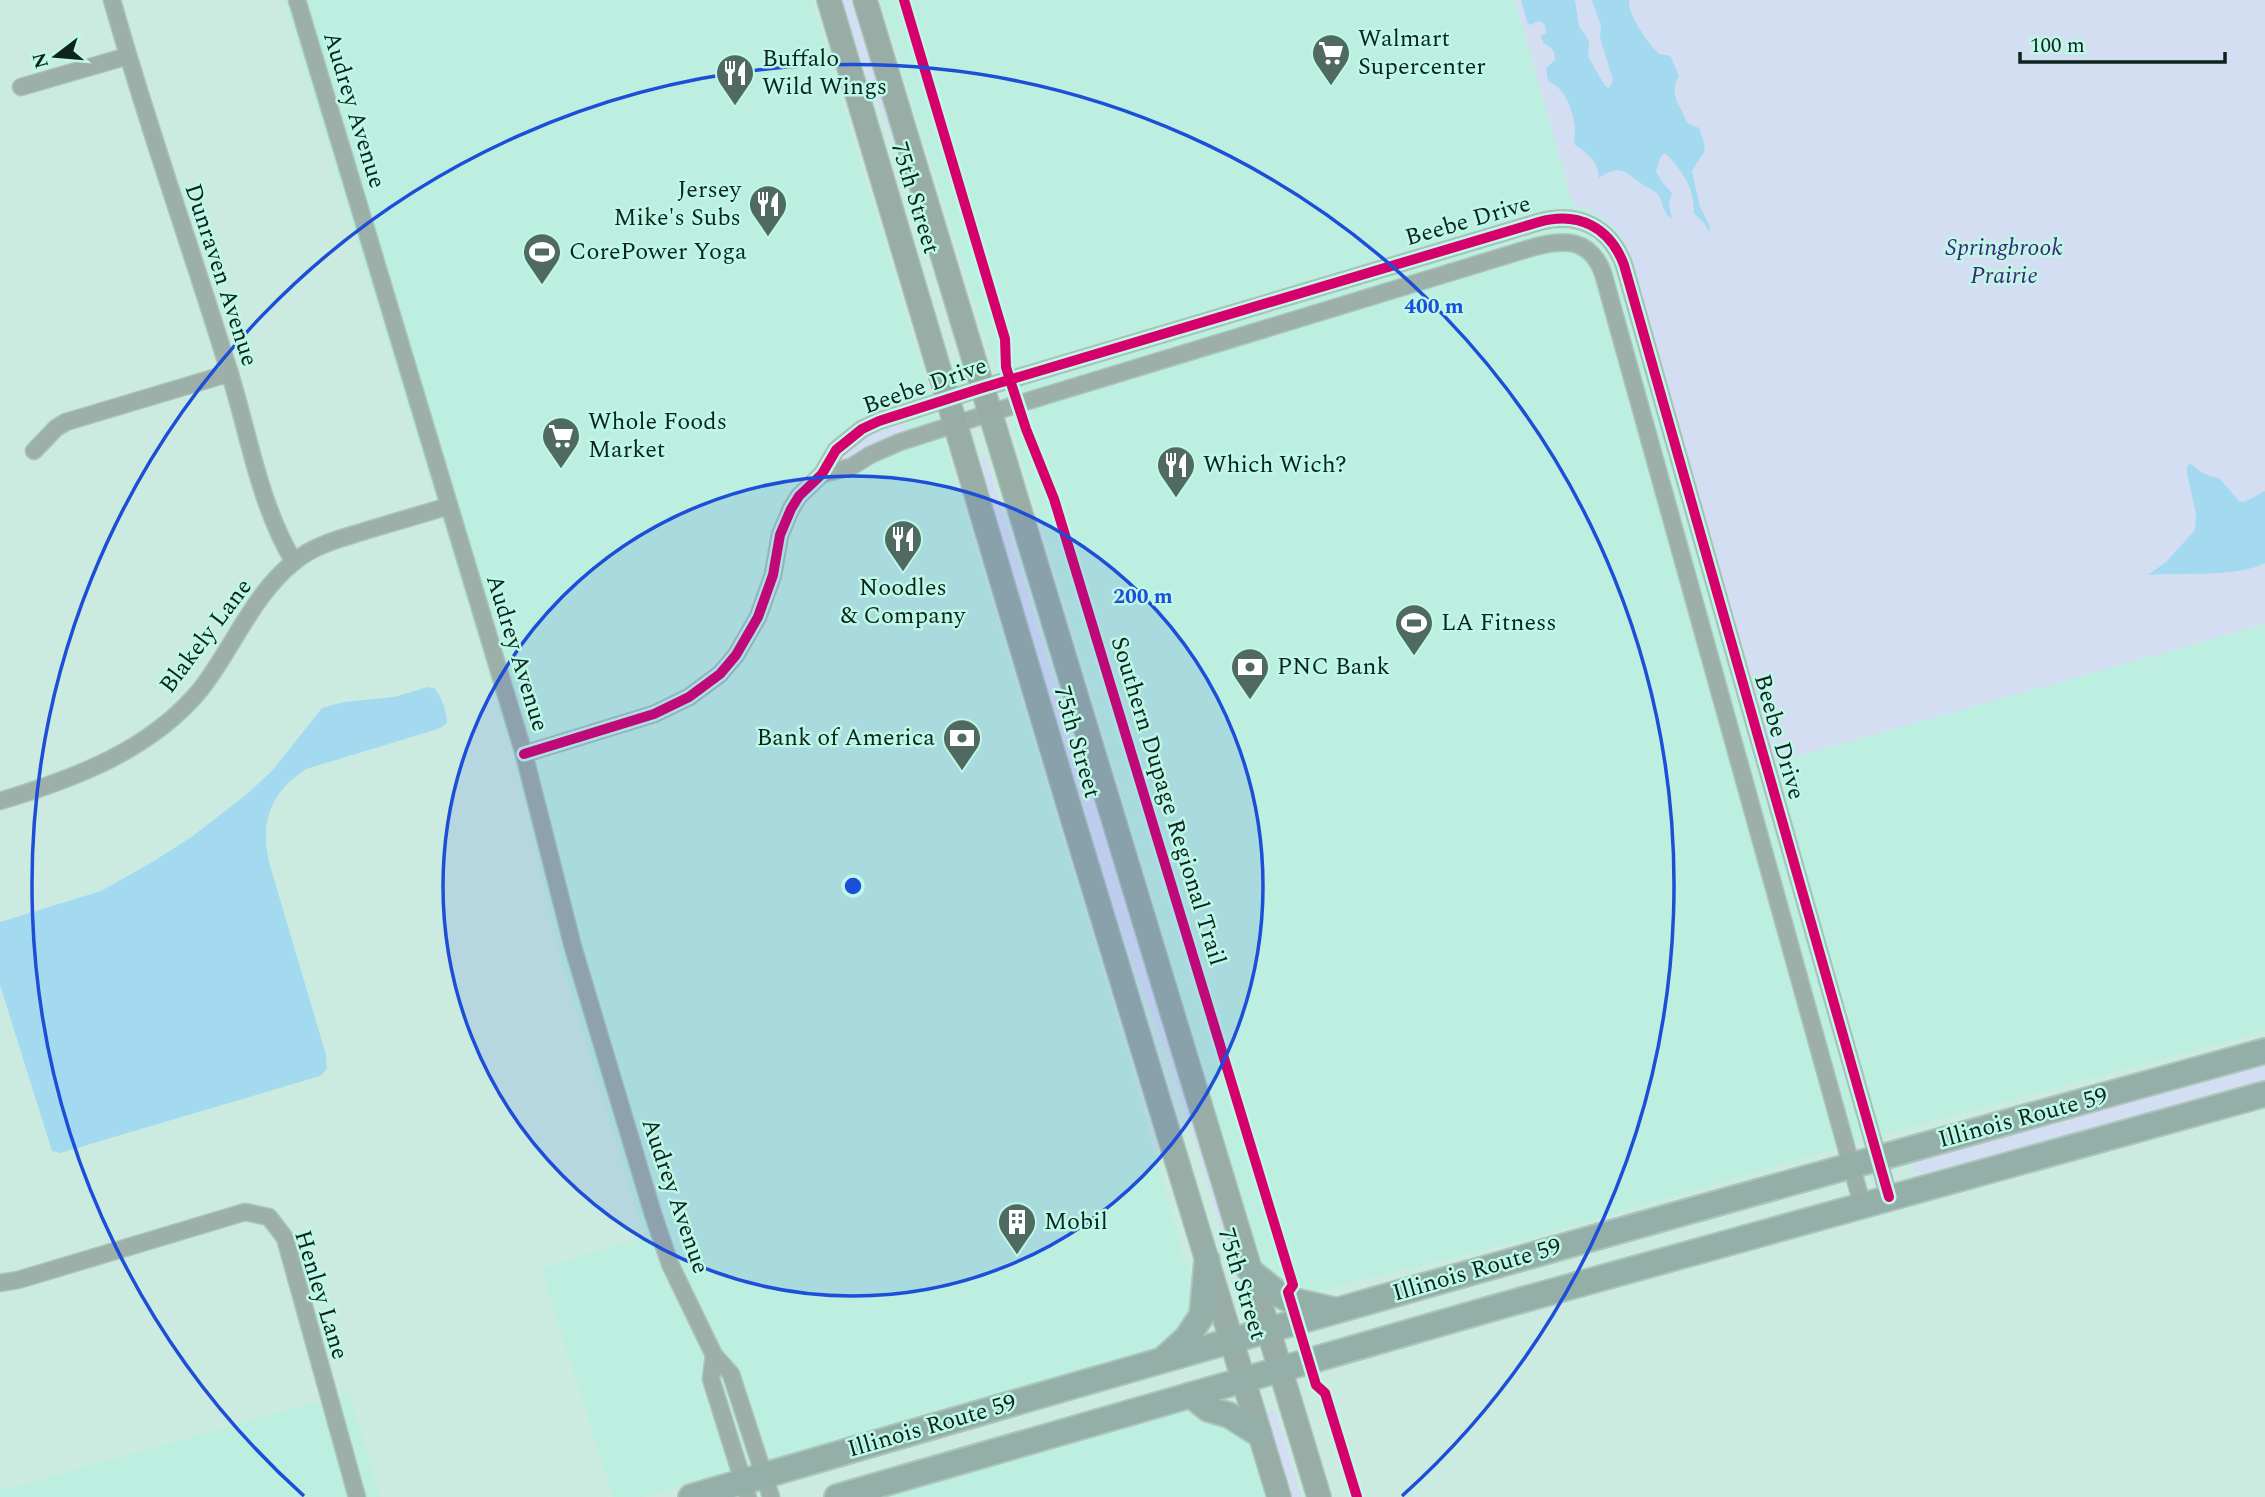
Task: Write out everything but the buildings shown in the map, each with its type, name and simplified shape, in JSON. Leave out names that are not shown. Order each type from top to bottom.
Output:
[{"type":"main road","name":"75th Street","points":[[829,0],[1279,1497]]},
{"type":"main road","name":"75th Street","points":[[865,0],[1320,1497]]},
{"type":"main road","name":"Illinois Route 59","points":[[691,1497],[757,1488],[1268,1330],[2265,1051]]},
{"type":"main road","name":"Illinois Route 59","points":[[837,1497],[1862,1204],[2265,1094]]},
{"type":"main road","points":[[1162,1361],[1187,1339],[1202,1315],[1206,1260]]},
{"type":"main road","points":[[1250,1271],[1290,1300],[1338,1311]]},
{"type":"main road","points":[[1191,1395],[1208,1409],[1229,1415],[1259,1434]]},
{"type":"street","name":"Dunraven Avenue","points":[[112,0],[166,182],[230,373],[275,527],[294,562]]},
{"type":"street","name":"Audrey Avenue","points":[[297,0],[524,754],[573,947],[660,1236],[670,1264],[714,1355],[732,1374],[757,1488]]},
{"type":"street","points":[[21,87],[128,56]]},
{"type":"street","name":"Beebe Drive","points":[[524,754],[654,714],[689,698],[720,674],[736,655],[758,617],[773,575],[780,535],[791,509],[799,496],[822,474],[836,450],[862,429],[982,388],[1546,220],[1560,217],[1585,221],[1614,243],[1624,265],[1889,1197]]},
{"type":"street","name":"Beebe Drive","points":[[822,474],[851,467],[881,450],[990,413],[1534,247],[1560,241],[1587,249],[1597,259],[1603,273],[1862,1204]]},
{"type":"street","points":[[34,451],[55,428],[66,422],[230,373]]},
{"type":"street","name":"Blakely Lane","points":[[0,801],[87,772],[154,732],[182,709],[201,688],[262,598],[294,562],[311,550],[449,506]]},
{"type":"street","name":"Henley Lane","points":[[0,1283],[18,1280],[245,1212],[269,1217],[285,1238],[357,1497]]},
{"type":"street","name":"Audrey Avenue","points":[[714,1355],[711,1379],[757,1488]]},
{"type":"shaded area","points":[[284,0],[812,0],[1131,1064],[1184,1261],[1192,1274],[1196,1304],[1174,1341],[1142,1354],[642,1497],[613,1497],[541,1268],[645,1237],[559,953],[508,739]]},
{"type":"shaded area","points":[[880,0],[1515,0],[1573,204],[1603,217],[1618,231],[1627,247],[1774,763],[2265,624],[2265,1031],[1881,1135],[1523,1240],[1321,1290],[1299,1291],[1278,1283],[1267,1273],[1259,1258],[996,373]]},
{"type":"shaded area","points":[[349,1393],[380,1497],[0,1497],[0,1491]]},
{"type":"shaded area","points":[[1238,1394],[1270,1497],[879,1497]]},
{"type":"green space","points":[[838,0],[850,0],[874,64],[964,367],[958,355],[905,172]]},
{"type":"green space","name":"Springbrook Prairie","points":[[1515,0],[2265,0],[2265,624],[1774,763],[1627,247],[1617,231],[1604,220],[1573,204]]},
{"type":"green space","points":[[904,423],[907,431],[879,440],[841,462],[839,460],[839,456],[865,437]]},
{"type":"green space","points":[[985,454],[1068,728],[1110,840],[1247,1302],[1243,1303],[1171,1063],[1092,852],[995,531],[981,455]]},
{"type":"green space","points":[[2265,1065],[2265,1081],[1926,1173],[1914,1170],[1917,1160]]},
{"type":"green space","points":[[1275,1410],[1302,1497],[1287,1497],[1265,1413]]},
{"type":"water","points":[[1521,0],[1575,0],[1579,26],[1589,41],[1588,56],[1605,86],[1609,88],[1613,80],[1600,38],[1601,26],[1592,0],[1629,0],[1634,19],[1648,41],[1658,53],[1671,57],[1679,76],[1674,89],[1677,100],[1687,123],[1699,128],[1705,149],[1692,172],[1700,207],[1710,226],[1709,232],[1694,213],[1692,195],[1686,180],[1665,153],[1661,156],[1656,171],[1672,193],[1669,204],[1672,219],[1665,211],[1658,194],[1629,174],[1616,170],[1599,178],[1594,162],[1575,145],[1574,121],[1567,100],[1554,84],[1548,81],[1546,68],[1555,60],[1555,56],[1552,49],[1543,43],[1541,36],[1546,33],[1545,25],[1540,21],[1530,25],[1527,22]]},
{"type":"water","points":[[2190,463],[2202,473],[2220,479],[2239,501],[2244,502],[2265,491],[2265,563],[2224,573],[2148,575],[2166,562],[2195,530],[2196,514],[2187,473]]},
{"type":"water","points":[[428,687],[434,688],[444,704],[447,723],[441,728],[306,769],[284,787],[271,809],[266,833],[269,862],[326,1055],[327,1069],[320,1076],[60,1153],[52,1151],[0,985],[0,922],[101,891],[190,838],[272,771],[322,708],[344,702],[394,697]]},
{"type":"cycle path","name":"Southern Dupage Regional Trail","points":[[904,0],[1005,339],[1006,367],[1026,429],[1054,499],[1293,1285],[1288,1292],[1316,1385],[1325,1393],[1357,1497]]},
{"type":"cycle path","points":[[524,754],[654,714],[689,697],[720,674],[736,655],[758,617],[773,575],[780,535],[791,509],[799,496],[822,474],[836,450],[862,429],[982,388],[1539,222],[1553,219],[1579,221],[1601,232],[1618,252],[1624,265],[1889,1197]]},
{"type":"place","name":"Walmart Supercenter","points":[[1331,87]]},
{"type":"place","name":"Buffalo Wild Wings","points":[[735,107]]},
{"type":"place","name":"Jersey Mike's Subs","points":[[768,238]]},
{"type":"place","name":"CorePower Yoga","points":[[542,286]]},
{"type":"place","name":"Whole Foods Market","points":[[561,470]]},
{"type":"place","name":"Which Wich?","points":[[1176,499]]},
{"type":"place","name":"Noodles & Company","points":[[903,573]]},
{"type":"place","name":"LA Fitness","points":[[1414,657]]},
{"type":"place","name":"PNC Bank","points":[[1250,701]]},
{"type":"place","name":"Bank of America","points":[[962,772]]},
{"type":"place","name":"Mobil","points":[[1017,1256]]}]
